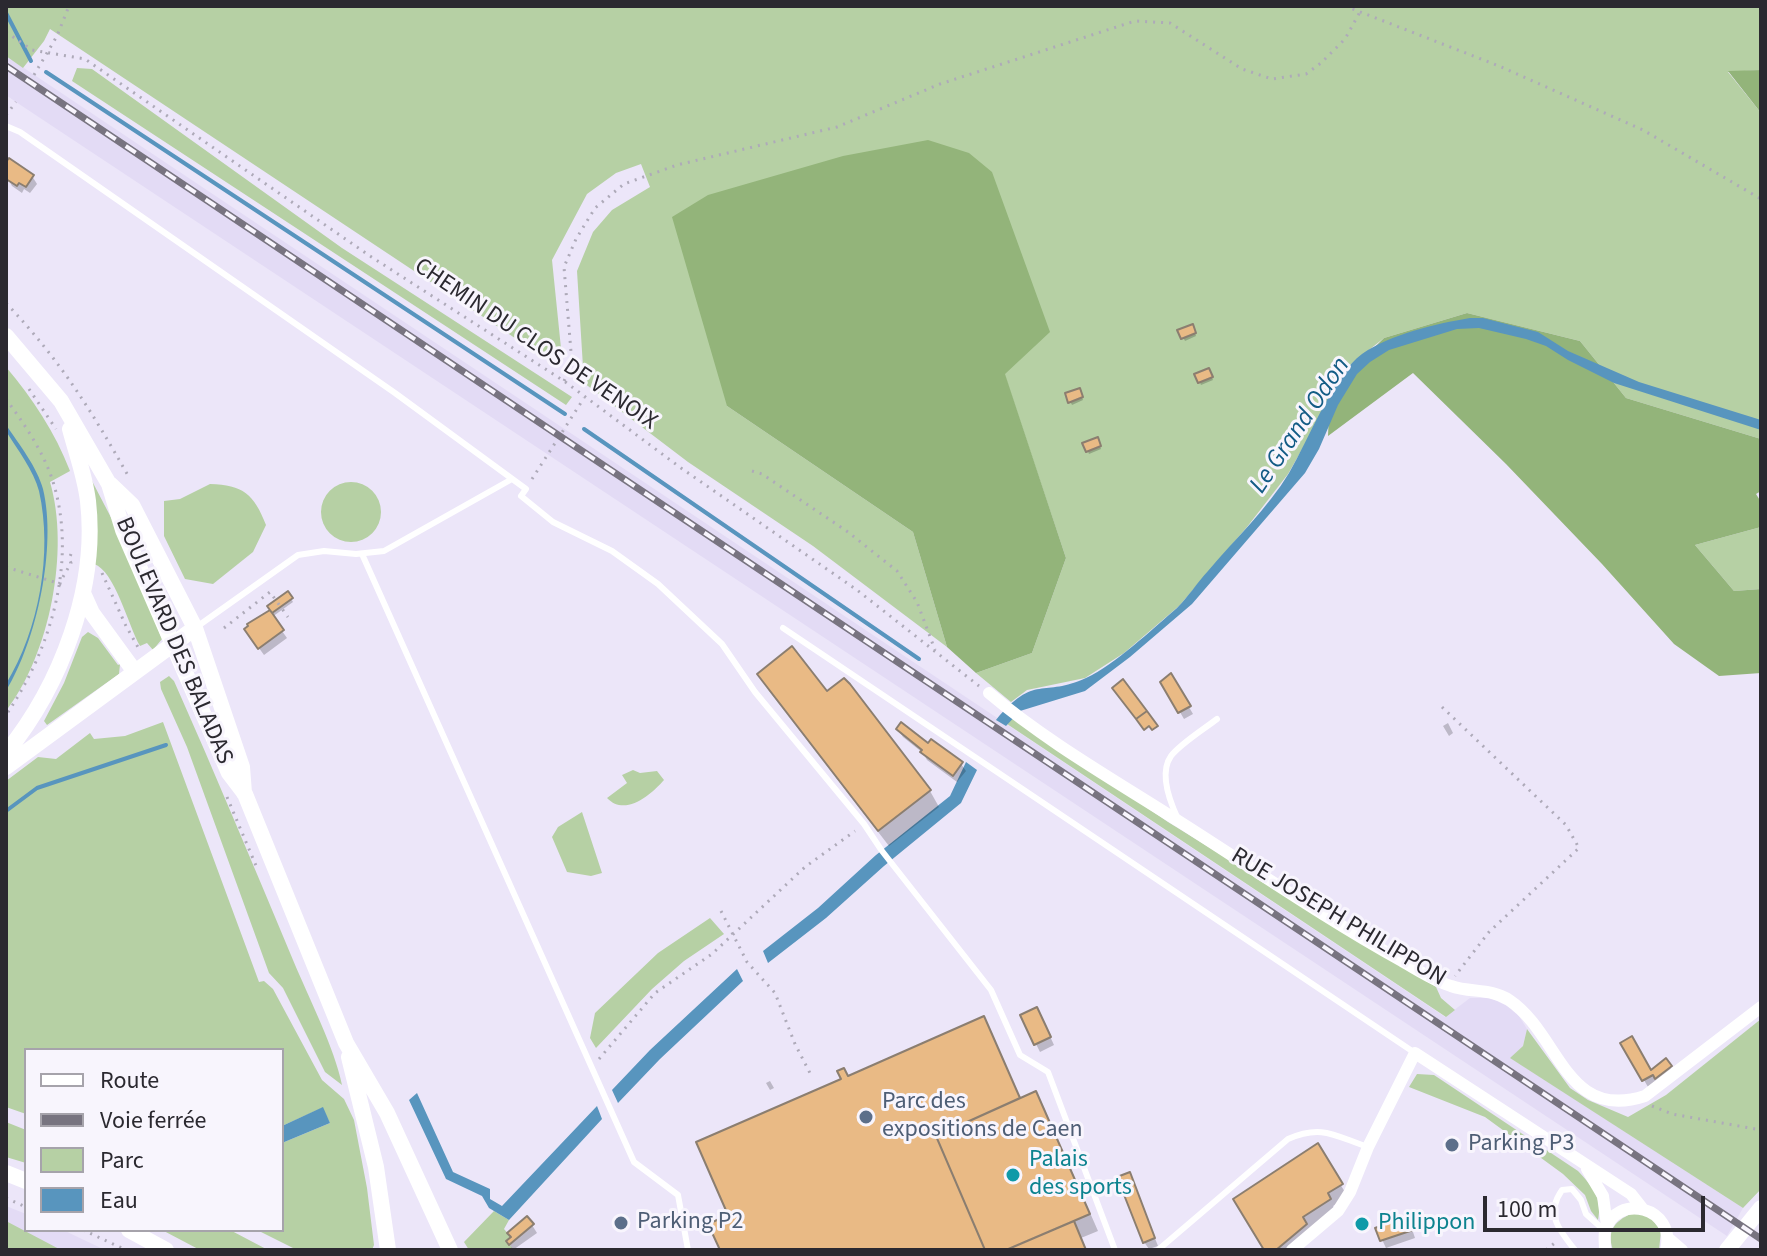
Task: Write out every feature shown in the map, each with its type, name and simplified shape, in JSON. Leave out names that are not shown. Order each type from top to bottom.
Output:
[{"type":"main road","name":"BOULEVARD DES BALADAS","points":[[6,336],[61,401],[109,484],[123,530],[229,773],[245,794],[346,1043]]},
{"type":"main road","points":[[6,753],[26,727],[62,658],[83,593],[89,558],[87,498],[61,401]]},
{"type":"main road","name":"BOULEVARD DES BALADAS","points":[[109,484],[132,505],[195,628],[242,767],[245,794]]},
{"type":"main road","points":[[123,530],[154,563],[182,625],[195,628]]},
{"type":"main road","points":[[83,593],[92,613],[135,672]]},
{"type":"main road","points":[[6,767],[195,628]]},
{"type":"main road","points":[[346,1043],[376,1167],[388,1250]]},
{"type":"main road","points":[[346,1043],[387,1113],[450,1250]]},
{"type":"main road","points":[[1727,1250],[1761,1208]]},
{"type":"main road","points":[[133,1232],[164,1248]]},
{"type":"street","name":"RUE JOSEPH PHILIPPON","points":[[989,693],[1082,760],[1377,947],[1449,986],[1492,992],[1509,1000],[1527,1016],[1568,1075],[1591,1095],[1612,1102],[1627,1102],[1645,1096]]},
{"type":"street","points":[[1645,1096],[1761,1007]]},
{"type":"street","points":[[1292,1250],[1338,1211],[1350,1192],[1368,1147],[1415,1053],[1631,1194],[1642,1208],[1660,1219],[1667,1244],[1682,1250]]},
{"type":"street","points":[[1583,1164],[1603,1196],[1605,1249]]},
{"type":"street","points":[[1606,1229],[1622,1211],[1642,1208]]},
{"type":"lane","points":[[6,126],[20,132],[395,393],[526,489],[521,496],[553,522],[612,551],[658,584],[722,644],[755,692],[864,824],[890,862],[991,990],[1020,1055],[1048,1072],[1115,1250]]},
{"type":"lane","points":[[195,628],[298,555],[324,551],[362,554],[384,551],[512,479]]},
{"type":"lane","points":[[362,554],[634,1162],[678,1195],[688,1250]]},
{"type":"lane","points":[[783,628],[1415,1053]]},
{"type":"lane","points":[[1179,822],[1169,800],[1166,770],[1171,757],[1217,719]]},
{"type":"lane","points":[[1158,1250],[1288,1139],[1306,1131],[1324,1131],[1368,1147]]},
{"type":"lane","points":[[1575,1250],[1558,1229],[1554,1202],[1562,1190],[1572,1189],[1581,1200],[1586,1214],[1606,1229]]},
{"type":"path","points":[[1345,6],[1499,66],[1643,130],[1761,199]]},
{"type":"path","points":[[564,381],[572,364],[564,267],[576,239],[595,208],[624,184],[677,165],[837,127],[940,84],[1135,21],[1170,23],[1242,69],[1272,79],[1306,74],[1345,39],[1360,12],[1360,6]]},
{"type":"path","points":[[34,75],[69,8]]},
{"type":"path","name":"CHEMIN DU CLOS DE VENOIX","points":[[6,32],[32,50],[85,59],[370,256],[564,381],[681,468],[857,590],[989,693]]},
{"type":"path","points":[[6,115],[16,102]]},
{"type":"path","points":[[6,303],[43,343],[74,384],[130,479]]},
{"type":"path","points":[[26,385],[55,428]]},
{"type":"path","points":[[526,489],[585,396]]},
{"type":"path","points":[[6,399],[34,442],[54,485],[61,541],[59,584],[47,633],[32,673],[6,715]]},
{"type":"path","points":[[752,471],[762,474],[848,532],[897,571],[917,602],[937,654]]},
{"type":"path","points":[[59,584],[70,566],[70,554],[75,546]]},
{"type":"path","points":[[6,567],[59,584]]},
{"type":"path","points":[[97,568],[105,576],[126,626],[144,656]]},
{"type":"path","points":[[224,628],[270,592],[288,617]]},
{"type":"path","points":[[1442,707],[1566,825],[1579,848],[1489,932],[1465,960],[1449,986]]},
{"type":"path","points":[[226,796],[261,879]]},
{"type":"path","points":[[592,1067],[655,993],[712,954],[805,867],[864,824]]},
{"type":"path","points":[[721,911],[747,962],[775,993],[811,1075]]},
{"type":"path","points":[[1645,1096],[1649,1104],[1672,1114],[1761,1130]]},
{"type":"path","points":[[87,1232],[126,1250]]},
{"type":"shaded area","points":[[6,56],[1445,1017],[1470,998],[1491,998],[1507,1006],[1519,1016],[1527,1029],[1523,1046],[1511,1058],[1743,1208],[1727,1236],[16,102],[6,95]]},
{"type":"shaded area","points":[[6,1206],[24,1213],[24,1232],[67,1232],[105,1250],[6,1250]]},
{"type":"green space","points":[[6,6],[1761,6],[1761,70],[1728,72],[1761,113],[1761,439],[1626,398],[1580,341],[1467,313],[1384,338],[1350,365],[1288,474],[1179,606],[1124,653],[1085,678],[1027,690],[1011,702],[976,673],[1032,653],[1066,558],[1004,373],[727,406],[913,532],[947,647],[813,546],[688,462],[584,383],[577,271],[593,232],[612,210],[650,187],[641,164],[616,173],[587,194],[552,260],[562,358],[557,366],[50,29],[23,68],[6,56]]},
{"type":"green space","points":[[77,68],[92,69],[342,248],[572,397],[566,405],[72,81]]},
{"type":"green space","points":[[1761,70],[1761,113],[1728,71]]},
{"type":"green space","points":[[928,140],[969,153],[992,172],[1050,332],[1005,374],[1066,558],[1032,653],[976,673],[947,647],[913,532],[727,406],[672,217],[708,195],[843,156]]},
{"type":"green space","points":[[1467,313],[1580,341],[1626,398],[1761,439],[1761,491],[1756,494],[1761,502],[1761,527],[1695,545],[1734,591],[1761,589],[1761,673],[1719,676],[1674,644],[1506,464],[1413,373],[1328,436],[1330,391],[1384,338]]},
{"type":"green space","points":[[6,367],[42,416],[70,471],[50,482],[58,538],[52,601],[45,631],[21,688],[6,711]]},
{"type":"green space","points":[[92,481],[117,529],[162,639],[153,650],[147,643],[140,646],[115,587],[102,569],[94,564]]},
{"type":"green space","points":[[351,482],[363,484],[372,491],[379,500],[379,524],[372,533],[363,540],[351,542],[339,540],[330,533],[323,524],[321,512],[323,500],[330,491],[339,484]]},
{"type":"green space","points":[[210,484],[231,486],[246,493],[257,506],[266,525],[253,552],[213,584],[185,579],[164,536],[164,501],[180,499]]},
{"type":"green space","points":[[1761,527],[1761,589],[1734,591],[1695,545]]},
{"type":"green space","points":[[88,632],[98,638],[120,664],[119,674],[47,725],[44,721],[64,683],[82,637]]},
{"type":"green space","points":[[169,676],[174,681],[334,1055],[342,1085],[325,1072],[283,988],[269,973],[187,747],[161,689],[160,682]]},
{"type":"green space","points":[[1013,716],[1168,822],[1436,987],[1441,998],[1455,1010],[1446,1017],[1007,724]]},
{"type":"green space","points":[[163,722],[259,982],[264,981],[273,989],[322,1080],[344,1099],[354,1120],[367,1188],[372,1250],[297,1250],[261,1232],[284,1232],[284,1142],[330,1123],[322,1108],[284,1125],[284,1048],[24,1048],[24,1113],[6,1107],[6,781],[38,757],[56,759],[90,733],[94,739],[125,736]]},
{"type":"green space","points":[[633,770],[640,773],[657,771],[664,780],[652,792],[630,805],[614,803],[607,798],[627,783],[622,775]]},
{"type":"green space","points":[[582,812],[602,873],[591,876],[567,872],[552,837],[558,827]]},
{"type":"green space","points":[[710,918],[724,934],[684,961],[652,989],[596,1048],[590,1038],[595,1013],[658,953]]},
{"type":"green space","points":[[1761,1019],[1761,1189],[1743,1208],[1510,1058],[1523,1046],[1527,1029],[1570,1088],[1588,1100],[1628,1117],[1666,1095]]},
{"type":"green space","points":[[1417,1074],[1434,1075],[1578,1171],[1598,1199],[1598,1220],[1585,1195],[1563,1174],[1485,1117],[1409,1087]]},
{"type":"green space","points":[[6,1122],[24,1129],[24,1162],[6,1157]]},
{"type":"green space","points":[[494,1211],[509,1220],[504,1229],[511,1237],[506,1241],[514,1250],[469,1250],[464,1242]]},
{"type":"green space","points":[[1635,1212],[1651,1218],[1661,1231],[1659,1250],[1613,1250],[1611,1236],[1614,1226]]},
{"type":"green space","points":[[6,1221],[61,1250],[6,1250]]},
{"type":"green space","points":[[166,1232],[234,1232],[268,1250],[200,1250]]},
{"type":"water","points":[[1470,318],[1483,318],[1538,332],[1568,351],[1639,382],[1761,420],[1761,430],[1614,383],[1546,346],[1479,328],[1457,329],[1389,350],[1357,374],[1338,405],[1305,473],[1192,604],[1085,691],[1020,711],[1006,726],[996,720],[1020,696],[1030,691],[1071,684],[1097,672],[1177,608],[1281,486],[1341,377],[1362,354],[1400,335]]},
{"type":"water","points":[[6,425],[37,472],[47,512],[47,538],[46,565],[35,620],[27,646],[6,691],[6,684],[35,616],[44,540],[37,483],[6,431]]},
{"type":"water","points":[[966,762],[977,770],[961,803],[768,963],[763,951],[950,796]]},
{"type":"water","points":[[737,969],[743,981],[618,1103],[612,1090]]},
{"type":"water","points":[[417,1093],[453,1172],[490,1189],[490,1199],[502,1206],[597,1106],[602,1119],[509,1220],[489,1208],[482,1196],[446,1179],[409,1100]]},
{"type":"water","points":[[323,1107],[330,1123],[284,1142],[284,1125]]},
{"type":"building","points":[[9,158],[34,175],[26,187],[19,183],[17,186],[6,179],[6,162]]},
{"type":"building","points":[[1193,324],[1196,333],[1181,339],[1177,330]]},
{"type":"building","points":[[1209,368],[1213,377],[1198,383],[1194,374]]},
{"type":"building","points":[[1080,388],[1083,397],[1068,403],[1065,393]]},
{"type":"building","points":[[1098,437],[1101,446],[1086,452],[1082,443]]},
{"type":"building","points":[[288,591],[293,598],[272,613],[267,606]]},
{"type":"building","points":[[270,610],[284,630],[258,649],[244,629]]},
{"type":"building","points":[[792,646],[827,691],[844,678],[850,684],[931,790],[878,831],[757,674]]},
{"type":"building","points":[[1171,673],[1191,706],[1178,713],[1160,682]]},
{"type":"building","points":[[1123,679],[1147,711],[1136,719],[1112,688]]},
{"type":"building","points":[[1147,711],[1158,726],[1152,730],[1149,726],[1144,730],[1136,719]]},
{"type":"building","points":[[901,722],[928,743],[931,739],[963,762],[953,776],[920,752],[922,750],[896,729]]},
{"type":"building","points":[[1037,1007],[1051,1037],[1034,1045],[1020,1015]]},
{"type":"building","name":"Parc des expositions de Caen","points":[[984,1016],[1020,1098],[936,1136],[985,1250],[720,1250],[708,1224],[728,1215],[696,1142],[841,1079],[837,1071],[844,1068],[848,1076]]},
{"type":"building","points":[[1632,1036],[1651,1070],[1666,1058],[1672,1066],[1655,1079],[1653,1075],[1642,1081],[1620,1043]]},
{"type":"building","name":"Palais des sports","points":[[1036,1091],[1090,1214],[1006,1250],[985,1250],[936,1136]]},
{"type":"building","points":[[1318,1143],[1343,1184],[1328,1193],[1331,1199],[1303,1217],[1307,1224],[1276,1250],[1264,1250],[1233,1199]]},
{"type":"building","points":[[1130,1172],[1155,1238],[1143,1243],[1117,1177]]},
{"type":"building","points":[[527,1216],[534,1224],[509,1245],[506,1241],[511,1237],[507,1233]]},
{"type":"building","points":[[1408,1216],[1413,1230],[1380,1241],[1375,1228]]},
{"type":"building","points":[[1074,1221],[1086,1250],[1006,1250]]},
{"type":"waterway","points":[[6,13],[31,61]]},
{"type":"waterway","points":[[46,72],[565,414]]},
{"type":"waterway","points":[[584,429],[919,659]]},
{"type":"waterway","points":[[6,811],[37,788],[166,745]]},
{"type":"railway","points":[[6,66],[1761,1239]]},
{"type":"place","name":"Parc des expositions de Caen","points":[[866,1117]]},
{"type":"place","name":"Parking P3","points":[[1452,1145]]},
{"type":"place","name":"Palais des sports","points":[[1013,1175]]},
{"type":"place","name":"Parking P2","points":[[621,1223]]},
{"type":"place","name":"Philippon","points":[[1362,1224]]},
{"type":"water label","name":"Le Grand Odon","points":[[1301,426]]}]
